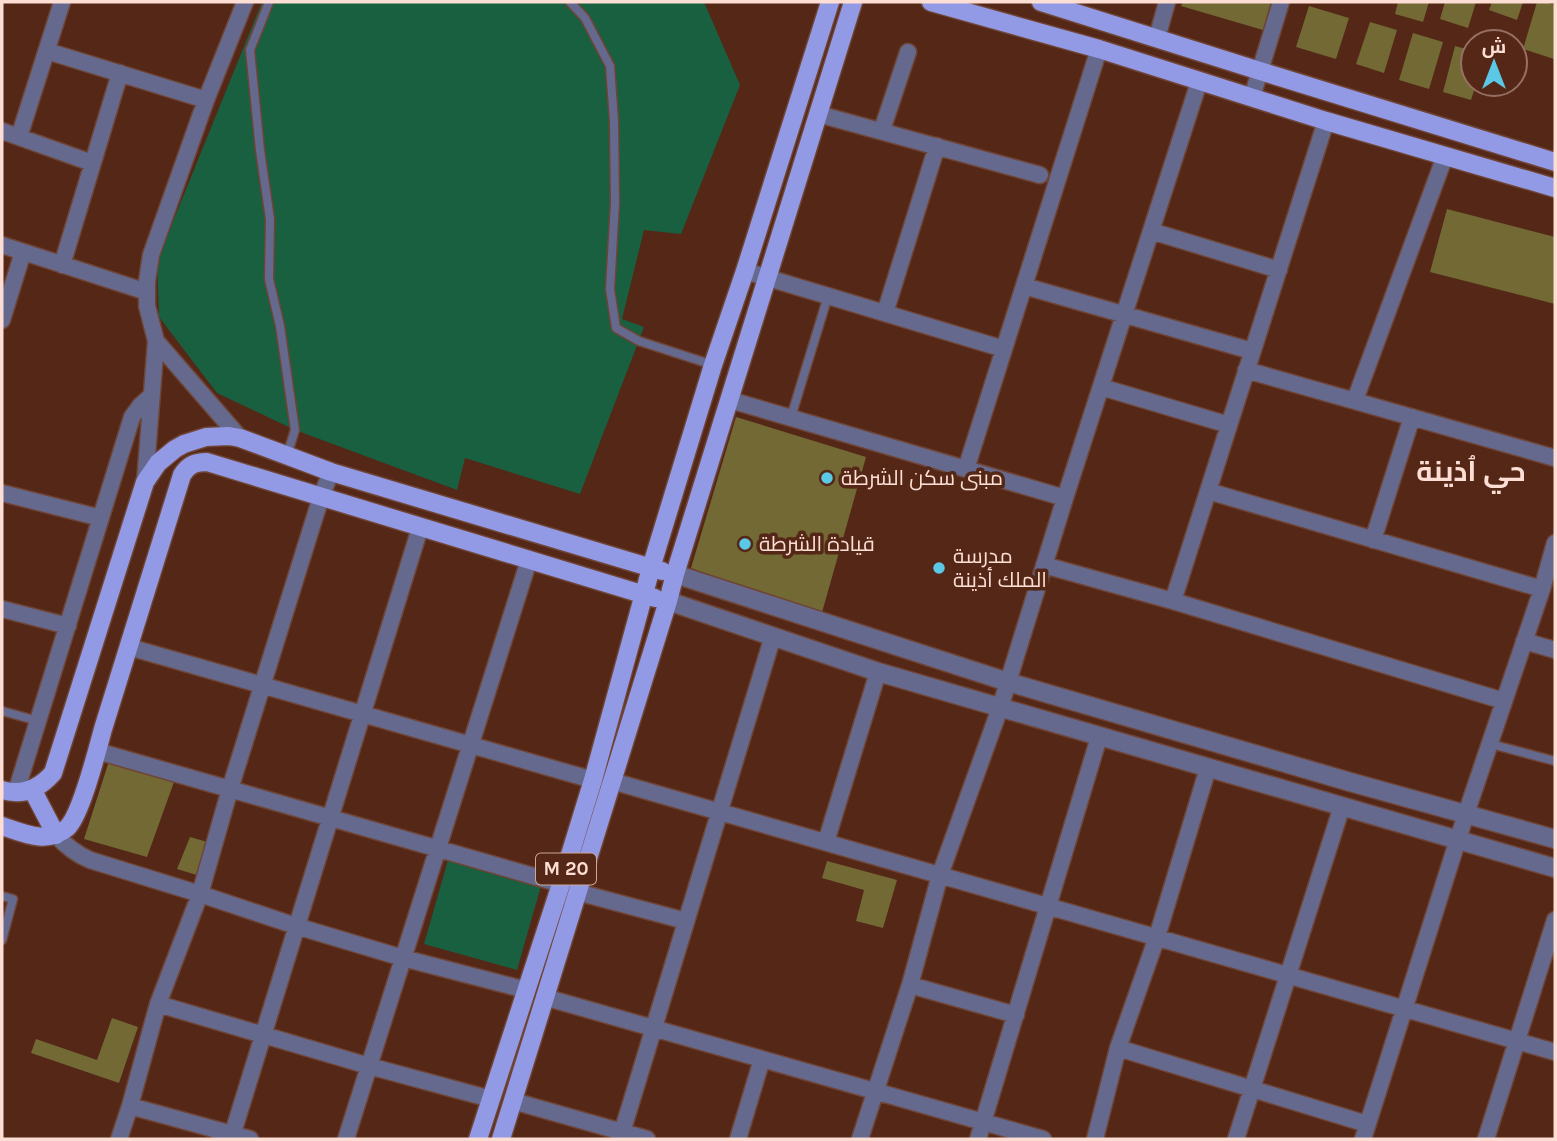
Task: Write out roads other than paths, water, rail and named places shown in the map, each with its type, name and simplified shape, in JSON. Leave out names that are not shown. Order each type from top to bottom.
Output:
[{"type":"main road","points":[[644,595],[713,365],[830,2]]},
{"type":"main road","points":[[2,826],[39,837],[56,835],[69,827],[77,814],[182,475],[190,466],[201,462],[668,601],[853,2]]},
{"type":"main road","points":[[931,2],[1099,49],[1326,121],[1555,188]]},
{"type":"main road","points":[[1041,2],[1555,162]]},
{"type":"main road","points":[[56,835],[17,791],[40,785],[53,773],[145,482],[158,463],[175,449],[195,440],[217,436],[240,438],[331,472],[675,574]]},
{"type":"main road","points":[[175,449],[190,466]]},
{"type":"main road","name":"M 20","points":[[500,1139],[544,998],[593,780],[644,595]]},
{"type":"main road","name":"M 20","points":[[478,1139],[526,990],[612,781],[668,601]]},
{"type":"street","points":[[19,137],[62,2]]},
{"type":"street","points":[[145,482],[156,341],[147,306],[151,255],[206,100],[245,2]]},
{"type":"street","points":[[1157,38],[1167,2]]},
{"type":"street","points":[[1252,97],[1281,2]]},
{"type":"street","points":[[966,469],[1099,49]]},
{"type":"street","points":[[47,51],[206,100]]},
{"type":"street","points":[[882,131],[908,52]]},
{"type":"street","points":[[62,265],[120,73]]},
{"type":"street","points":[[860,1139],[910,985],[940,875],[1000,708],[1199,82]]},
{"type":"street","points":[[818,114],[1040,175]]},
{"type":"street","points":[[1173,601],[1326,121]]},
{"type":"street","points":[[2,131],[92,163]]},
{"type":"street","points":[[885,313],[937,146]]},
{"type":"street","points":[[1354,400],[1445,156]]},
{"type":"street","points":[[1151,231],[1279,270]]},
{"type":"street","points":[[2,245],[147,292]]},
{"type":"street","points":[[2,320],[9,270],[23,252]]},
{"type":"street","points":[[745,271],[1004,349]]},
{"type":"street","points":[[1024,285],[1252,351]]},
{"type":"street","points":[[156,341],[240,438]]},
{"type":"street","points":[[1246,370],[1555,458]]},
{"type":"street","points":[[1101,387],[1228,425]]},
{"type":"street","points":[[17,791],[132,417],[140,405],[152,396]]},
{"type":"street","points":[[730,400],[1065,498]]},
{"type":"street","points":[[1373,540],[1412,417]]},
{"type":"street","points":[[119,1139],[158,1004],[200,894],[261,686],[331,472]]},
{"type":"street","points":[[1208,491],[1542,589]]},
{"type":"street","points":[[2,493],[101,519]]},
{"type":"street","points":[[231,1137],[420,527]]},
{"type":"street","points":[[1118,1048],[1252,1089],[1365,1132],[1555,544]]},
{"type":"street","points":[[346,1139],[529,560]]},
{"type":"street","points":[[1044,565],[1504,701]]},
{"type":"street","points":[[675,574],[1008,682],[1555,839]]},
{"type":"street","points":[[668,601],[878,673],[1555,868]]},
{"type":"street","points":[[2,608],[68,626]]},
{"type":"street","points":[[621,1136],[773,636]]},
{"type":"street","points":[[1524,641],[1555,650]]},
{"type":"street","points":[[128,647],[593,780]]},
{"type":"street","points":[[826,842],[878,673]]},
{"type":"street","points":[[978,1139],[1099,737]]},
{"type":"street","points":[[97,751],[686,921]]},
{"type":"street","points":[[1095,1139],[1118,1048],[1157,937],[1208,768]]},
{"type":"street","points":[[612,781],[1555,1052]]},
{"type":"street","points":[[1237,1139],[1350,782]]},
{"type":"street","points":[[56,835],[77,855],[89,860],[403,958],[526,990]]},
{"type":"street","points":[[1486,1139],[1555,920]]},
{"type":"street","points":[[910,985],[1016,1014]]},
{"type":"street","points":[[544,998],[1043,1139]]},
{"type":"street","points":[[158,1004],[369,1066],[491,1098]]},
{"type":"street","points":[[738,1139],[762,1059]]},
{"type":"street","points":[[513,1101],[621,1136],[647,1139]]},
{"type":"street","points":[[130,1106],[231,1137],[250,1139]]},
{"type":"lane","points":[[269,2],[250,50],[270,219],[269,279],[280,326],[295,430],[287,455]]},
{"type":"lane","points":[[570,2],[585,18],[610,66],[615,203],[610,289],[616,328],[639,341],[713,365]]},
{"type":"lane","points":[[792,417],[828,296]]},
{"type":"lane","points":[[2,711],[38,721]]},
{"type":"lane","points":[[1490,744],[1555,761]]},
{"type":"lane","points":[[2,896],[13,899],[2,940]]},
{"type":"place","name":"مبنى سكن الشرطة","points":[[827,478]]},
{"type":"place","name":"قيادة الشرطة","points":[[745,544]]},
{"type":"place","name":"مدرسة الملك أذينة","points":[[939,568]]},
{"type":"district","name":"حي اُذينة","points":[[1471,471]]}]
